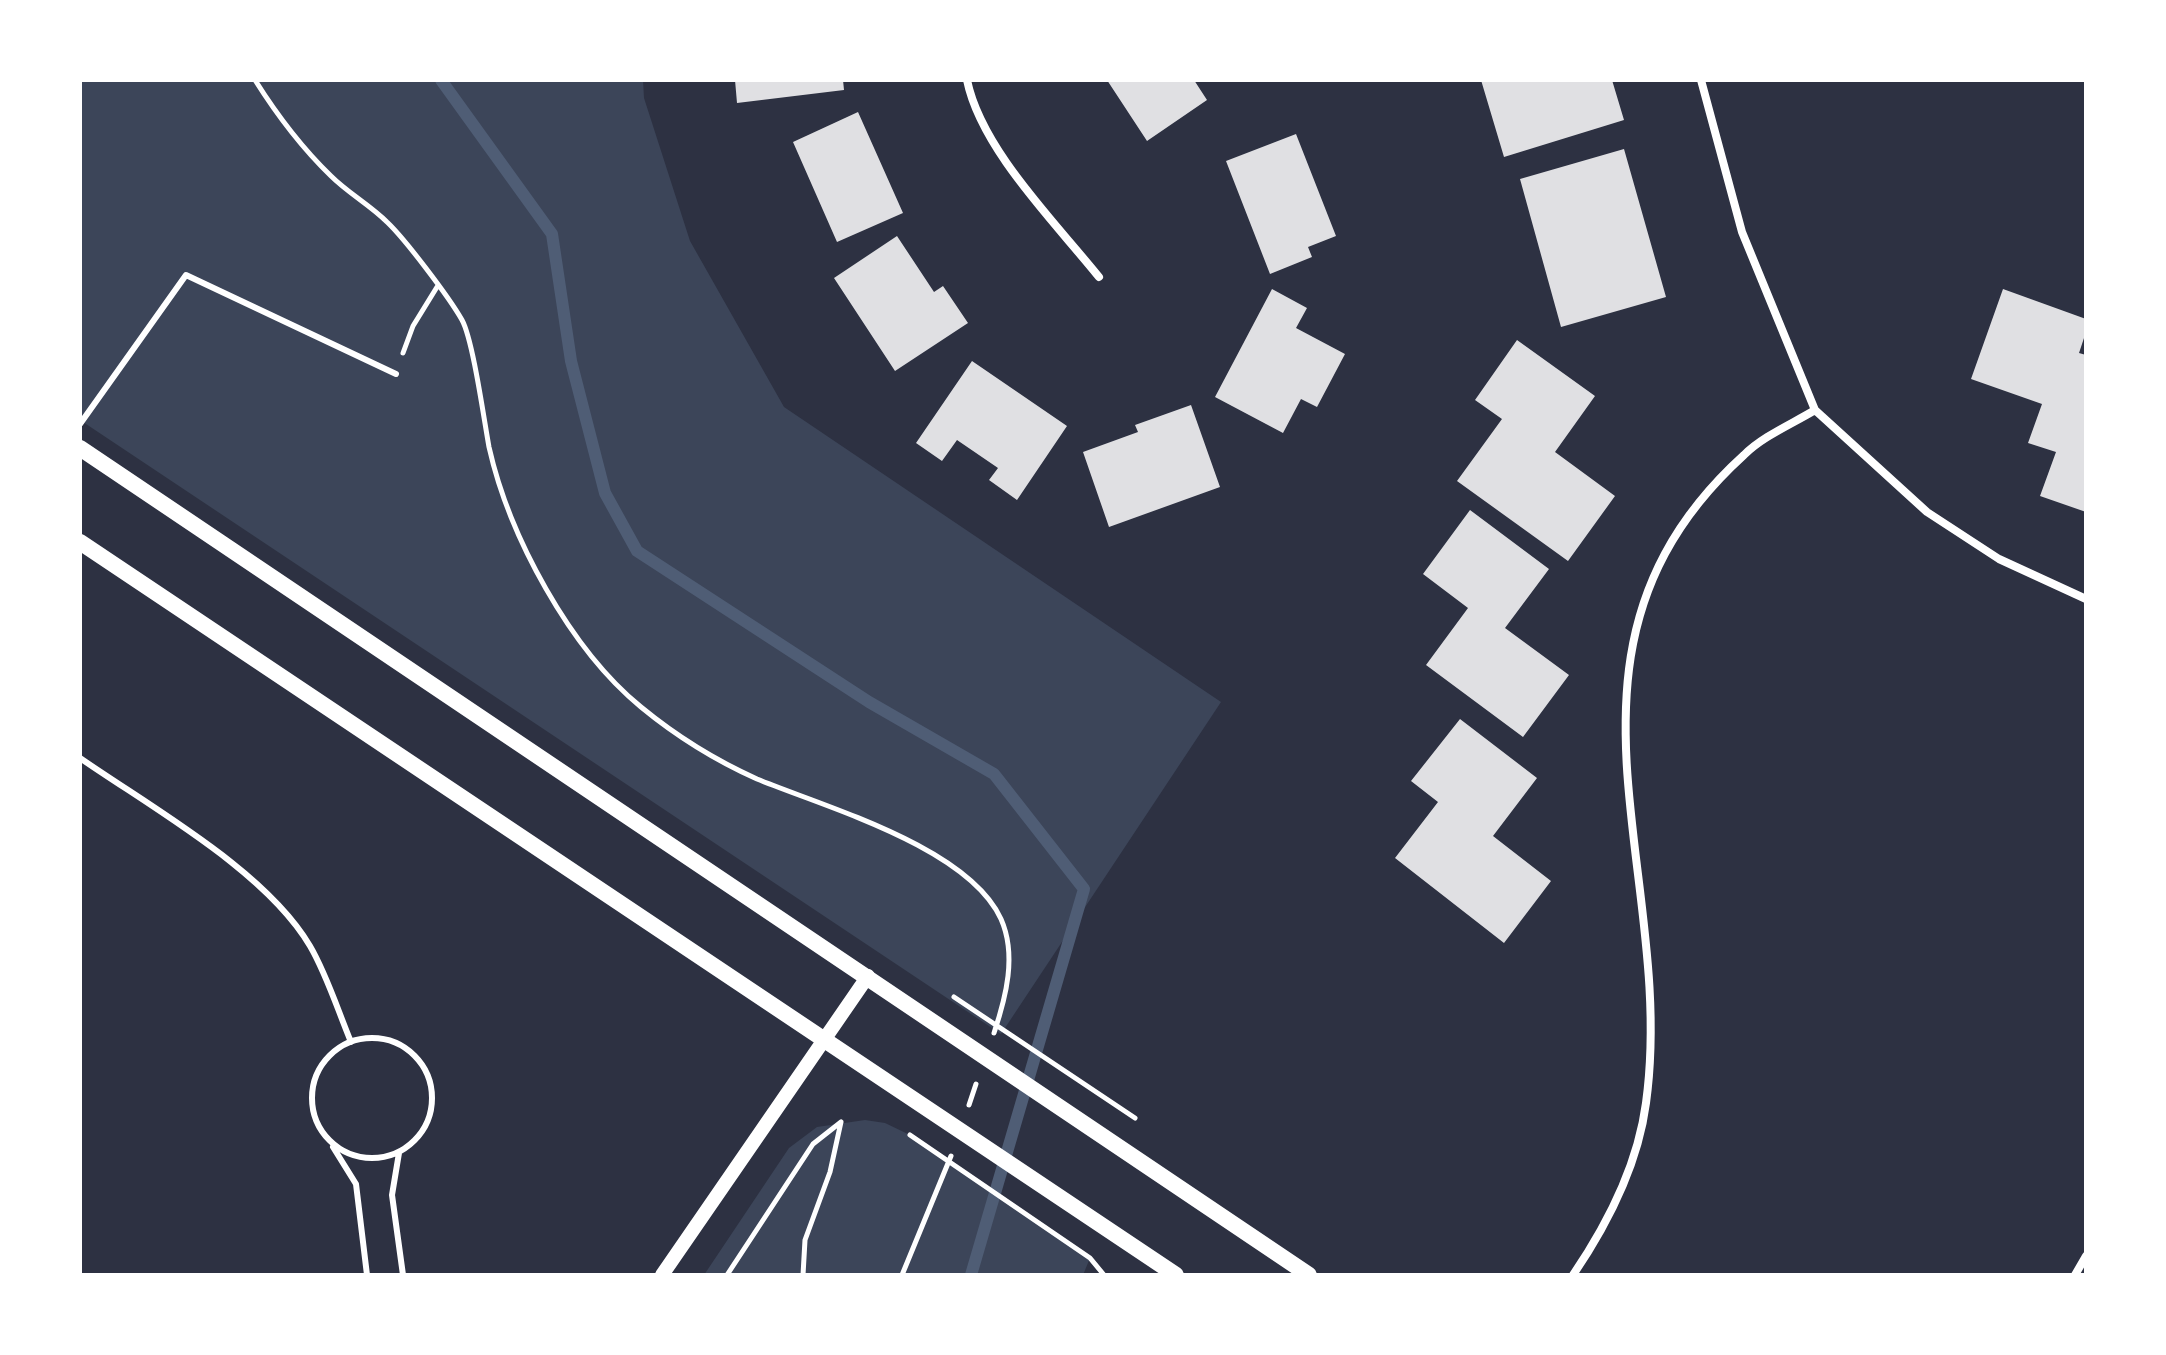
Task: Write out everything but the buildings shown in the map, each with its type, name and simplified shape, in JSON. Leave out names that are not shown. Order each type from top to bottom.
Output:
[{"type":"main road","points":[[80,448],[1309,1275]]},
{"type":"main road","points":[[80,542],[1176,1275]]},
{"type":"street","points":[[967,80],[970,99],[1006,160],[1099,277]]},
{"type":"street","points":[[1701,80],[1742,232],[1815,410],[1927,512],[1999,559],[2086,599]]},
{"type":"street","points":[[1573,1275],[1623,1188],[1646,1105],[1651,1012],[1624,753],[1626,685],[1638,622],[1664,555],[1696,506],[1745,453],[1815,410]]},
{"type":"street","points":[[662,1275],[868,976]]},
{"type":"street","points":[[2075,1275],[2086,1256]]},
{"type":"lane","points":[[80,424],[186,275],[396,374]]},
{"type":"lane","points":[[81,760],[254,879],[283,908],[311,947],[351,1042]]},
{"type":"lane","points":[[332,1144],[346,1154],[364,1159],[399,1153],[415,1140],[426,1124],[432,1104],[427,1075],[408,1050],[391,1041],[371,1038],[351,1042],[333,1052],[319,1068],[312,1087],[312,1108],[318,1128],[332,1144],[356,1184],[367,1275]]},
{"type":"lane","points":[[399,1153],[392,1195],[403,1275]]},
{"type":"path","points":[[255,80],[284,126],[333,178],[388,223],[463,322],[492,458],[520,537],[546,592],[631,699],[667,728],[755,778],[857,815],[939,860],[979,889],[1001,919],[1009,955],[1005,1002],[990,1045]]},
{"type":"path","points":[[396,374],[413,326],[437,287]]},
{"type":"path","points":[[954,997],[1135,1118]]},
{"type":"path","points":[[964,1117],[979,1074]]},
{"type":"path","points":[[727,1275],[813,1144],[841,1122],[830,1172],[805,1240],[803,1275]]},
{"type":"path","points":[[910,1135],[1090,1258],[1104,1275]]},
{"type":"path","points":[[902,1275],[954,1146]]},
{"type":"shaded area","points":[[80,80],[643,80],[644,98],[690,241],[784,407],[1221,702],[1001,1034],[80,420]]},
{"type":"shaded area","points":[[865,1120],[885,1123],[910,1135],[1090,1258],[1083,1275],[704,1275],[789,1148],[817,1127]]},
{"type":"waterway","points":[[441,80],[552,234],[571,361],[605,493],[637,551],[869,702],[994,774],[1084,889],[971,1275]]}]
